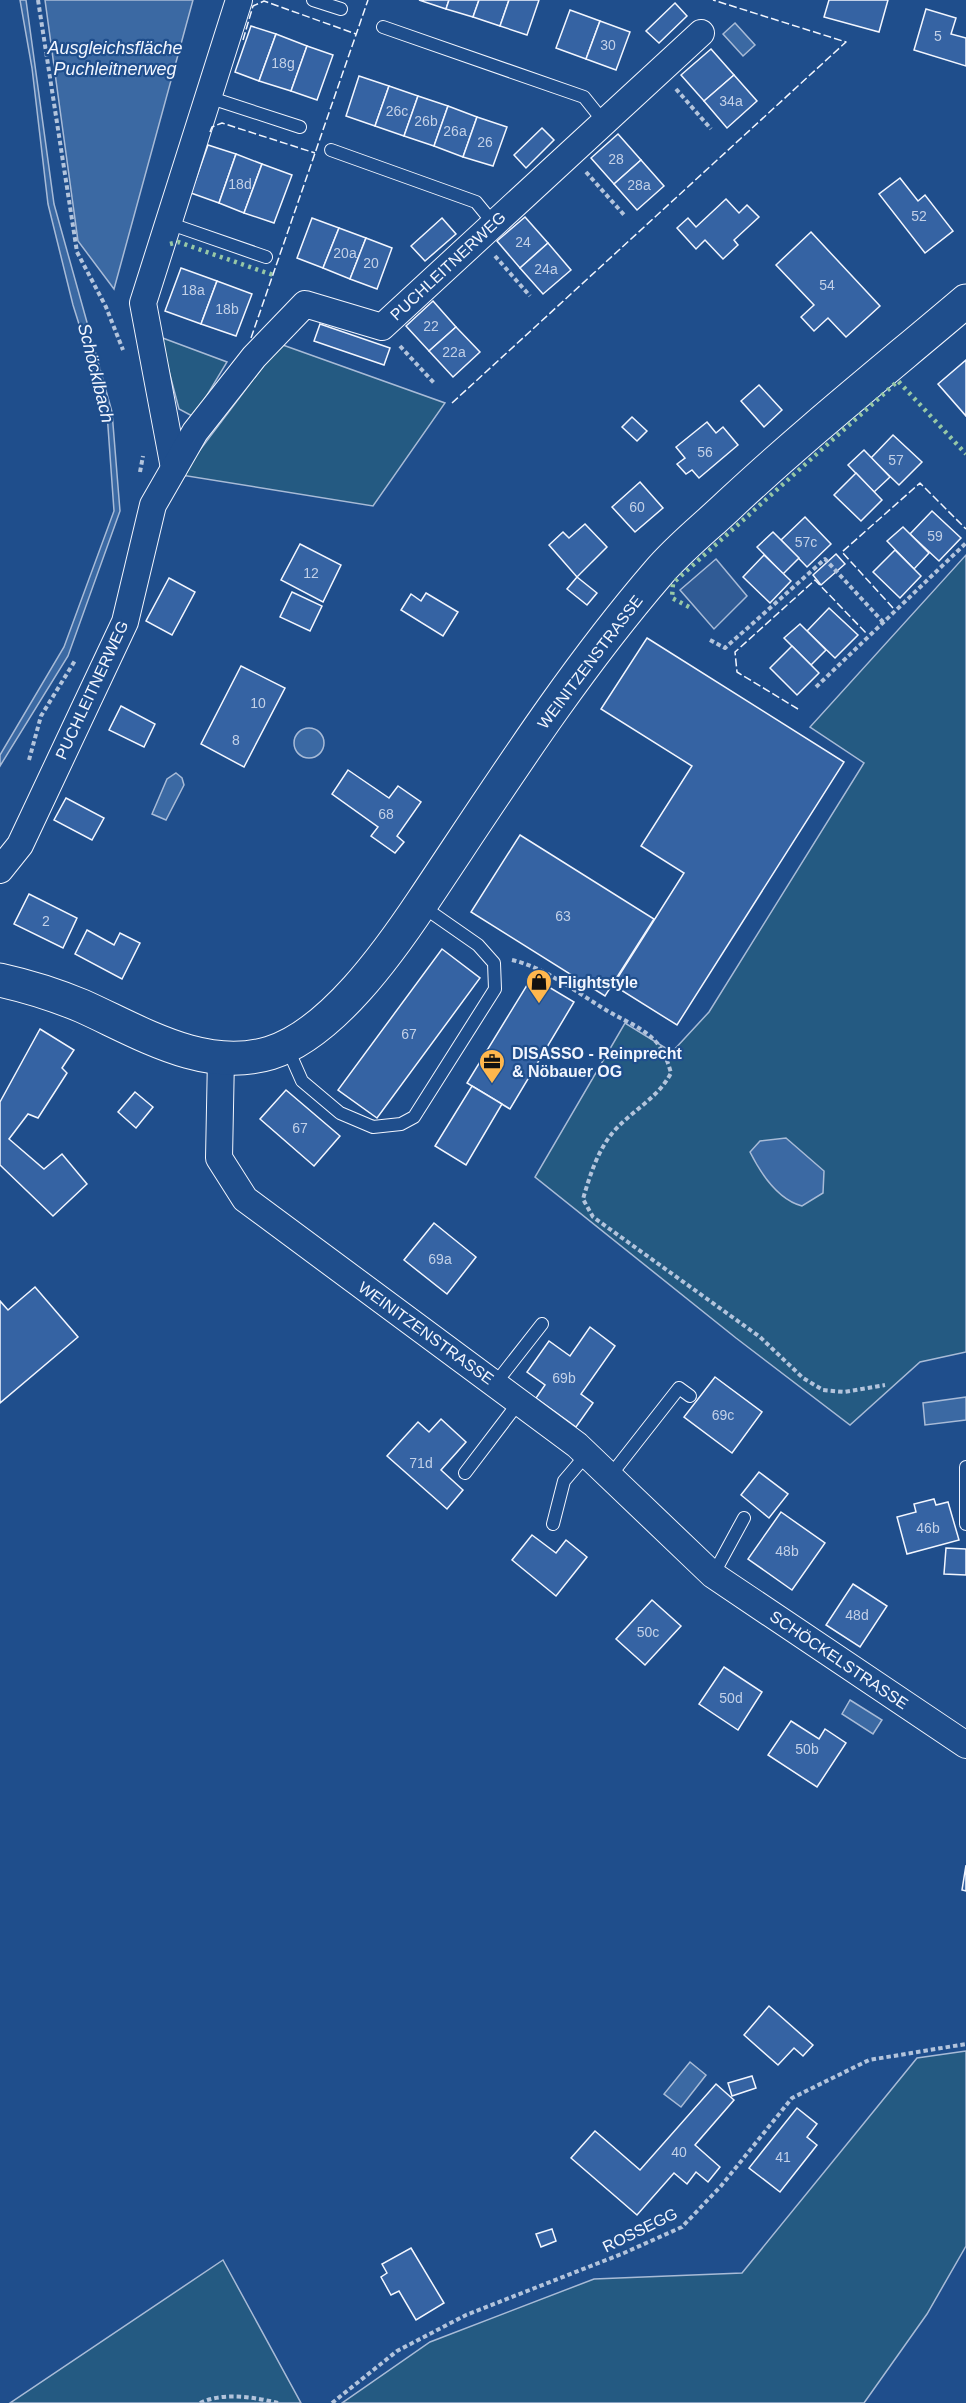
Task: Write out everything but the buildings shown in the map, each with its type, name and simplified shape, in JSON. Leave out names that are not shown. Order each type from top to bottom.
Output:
[{"type":"main road","name":"WEINITZENSTRASSE","points":[[0,980],[79,1005],[187,1052],[239,1058],[270,1053],[287,1046],[314,1029],[342,1004],[399,938],[572,680],[660,570],[770,467],[966,301]]},
{"type":"street","points":[[174,468],[143,303],[240,0]]},
{"type":"street","name":"PUCHLEITNERWEG","points":[[0,870],[20,845],[125,622],[153,505],[195,432],[247,366],[305,303],[382,327],[701,33]]},
{"type":"street","name":"WEINITZENSTRASSE","points":[[221,1057],[219,1158],[245,1199],[587,1454],[713,1575]]},
{"type":"street","name":"SCHÖCKELSTRASSE","points":[[713,1575],[966,1745]]},
{"type":"lane","points":[[313,0],[341,9]]},
{"type":"lane","points":[[383,27],[584,97],[604,122]]},
{"type":"lane","points":[[208,97],[300,127]]},
{"type":"lane","points":[[331,150],[476,202],[486,231]]},
{"type":"lane","points":[[168,223],[266,257]]},
{"type":"lane","points":[[287,1046],[302,1081],[340,1113],[373,1127],[401,1124],[414,1117],[495,989],[494,963],[478,945],[421,905]]},
{"type":"lane","points":[[495,1384],[542,1324]]},
{"type":"lane","points":[[610,1476],[680,1388],[690,1396]]},
{"type":"lane","points":[[465,1473],[519,1402]]},
{"type":"lane","points":[[553,1524],[564,1481],[587,1454]]},
{"type":"lane","points":[[966,1467],[966,1524]]},
{"type":"lane","points":[[713,1575],[744,1518]]},
{"type":"path","points":[[38,0],[77,252],[106,307],[125,357]]},
{"type":"path","points":[[659,71],[711,129]]},
{"type":"path","points":[[569,154],[625,216]]},
{"type":"path","points":[[486,231],[530,296]]},
{"type":"path","points":[[382,327],[434,383]]},
{"type":"path","points":[[138,480],[144,457]]},
{"type":"path","points":[[816,687],[966,543]]},
{"type":"path","points":[[710,640],[726,648],[825,559],[883,622]]},
{"type":"path","points":[[26,769],[41,716],[77,656]]},
{"type":"path","points":[[485,953],[531,964],[610,1012],[633,1023],[657,1043],[668,1062],[671,1073],[668,1079],[655,1096],[614,1131],[592,1168],[583,1199],[593,1217],[760,1337],[803,1378],[823,1390],[844,1392],[885,1384]]},
{"type":"path","name":"ROSSEGG","points":[[332,2403],[396,2352],[466,2315],[624,2253],[682,2227],[721,2186],[792,2098],[869,2060],[966,2044]]},
{"type":"path","points":[[200,2403],[211,2398],[257,2398],[278,2403]]},
{"type":"shaded area","points":[[160,337],[227,362],[194,417],[179,409]]},
{"type":"shaded area","points":[[280,344],[445,403],[373,506],[181,475]]},
{"type":"shaded area","points":[[966,555],[966,1352],[920,1362],[850,1425],[736,1338],[535,1177],[625,1023],[672,1052],[709,1012],[864,763],[810,727]]},
{"type":"shaded area","points":[[716,559],[747,596],[714,629],[680,590]]},
{"type":"shaded area","points":[[966,2051],[966,2246],[927,2314],[864,2403],[342,2403],[430,2342],[594,2279],[742,2273],[917,2058]]},
{"type":"shaded area","points":[[223,2260],[301,2403],[10,2403]]},
{"type":"water","name":"Schöcklbach","points":[[20,0],[26,0],[54,204],[112,412],[120,511],[68,656],[0,766],[0,755],[64,647],[114,511],[107,413],[73,305],[48,204],[32,68]]},
{"type":"water","name":"Ausgleichsfläche Puchleitnerweg","points":[[45,0],[193,0],[114,289],[78,241]]},
{"type":"water","points":[[735,23],[755,45],[743,56],[723,34]]},
{"type":"water","points":[[309,728],[320,732],[324,743],[320,754],[309,758],[298,754],[294,743],[298,732]]},
{"type":"water","points":[[176,773],[182,778],[184,785],[166,820],[152,814],[167,779]]},
{"type":"water","points":[[786,1138],[824,1171],[823,1193],[802,1206],[777,1192],[759,1169],[750,1152],[760,1141]]},
{"type":"water","points":[[966,1397],[966,1420],[925,1425],[923,1403]]},
{"type":"water","points":[[850,1700],[882,1720],[873,1734],[842,1714]]},
{"type":"water","points":[[690,2062],[706,2075],[681,2107],[664,2094]]},
{"type":"hedge","points":[[170,244],[178,242],[273,275]]},
{"type":"hedge","points":[[689,607],[672,598],[673,583],[898,381],[966,454]]},
{"type":"fence","points":[[251,338],[368,0]]},
{"type":"fence","points":[[452,403],[846,42],[713,0]]},
{"type":"fence","points":[[243,40],[253,6],[264,1],[356,34]]},
{"type":"fence","points":[[210,132],[212,127],[222,123],[315,153]]},
{"type":"fence","points":[[893,608],[842,552],[920,483],[966,529]]},
{"type":"fence","points":[[798,709],[737,672],[735,652],[815,580],[866,633]]},
{"type":"place","name":"Flightstyle","points":[[539,1005]]},
{"type":"place","name":"DISASSO - Reinprecht & Nöbauer OG","points":[[492,1085]]}]
